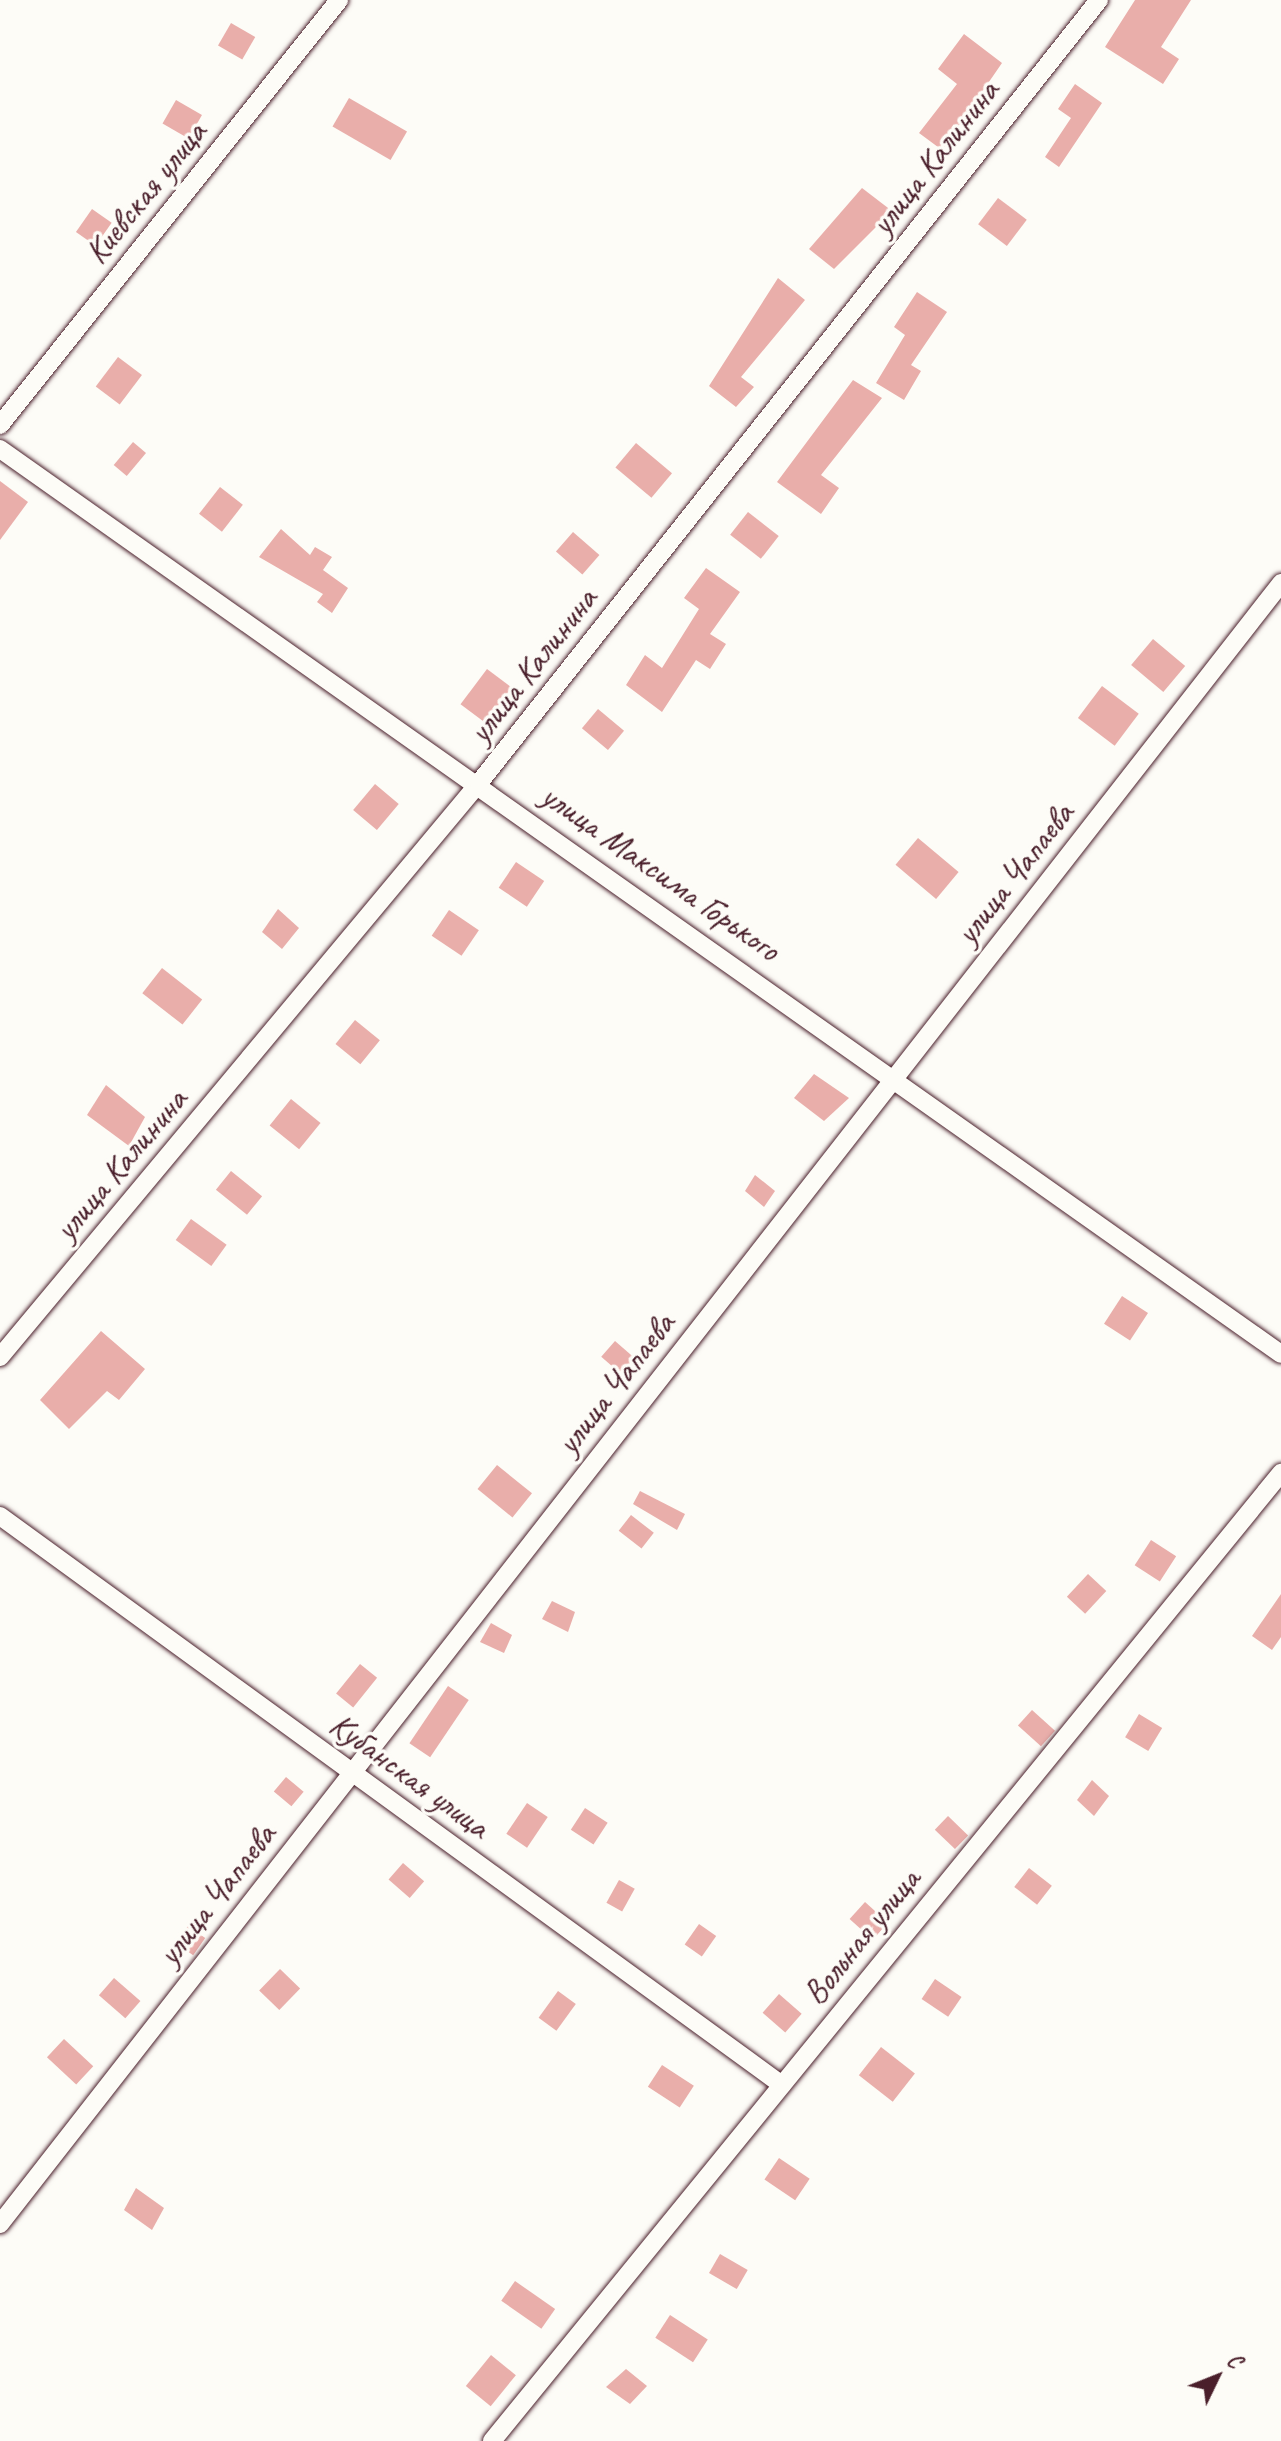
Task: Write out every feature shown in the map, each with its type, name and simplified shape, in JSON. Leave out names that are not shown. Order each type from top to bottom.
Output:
[{"type":"street","name":"Киевская улица","points":[[0,425],[339,0]]},
{"type":"street","name":"улица Калинина","points":[[0,1357],[479,783],[1099,0]]},
{"type":"street","name":"улица Максима Горького","points":[[0,449],[895,1076],[1281,1354]]},
{"type":"street","name":"улица Чапаева","points":[[0,2224],[1281,583]]},
{"type":"street","name":"Вольная улица","points":[[492,2441],[1281,1473]]},
{"type":"street","name":"Кубанская улица","points":[[0,1516],[782,2085]]},
{"type":"building","points":[[1135,0],[1191,0],[1161,47],[1179,59],[1163,84],[1105,47]]},
{"type":"building","points":[[231,23],[255,37],[242,60],[218,46]]},
{"type":"building","points":[[964,34],[1002,63],[942,150],[919,133],[957,84],[938,69]]},
{"type":"building","points":[[1075,84],[1102,103],[1059,167],[1045,157],[1071,118],[1058,109]]},
{"type":"building","points":[[349,98],[407,132],[391,160],[332,127]]},
{"type":"building","points":[[176,100],[202,115],[188,138],[162,123]]},
{"type":"building","points":[[862,188],[892,211],[834,269],[809,249]]},
{"type":"building","points":[[998,198],[1027,220],[1007,246],[978,224]]},
{"type":"building","points":[[92,209],[112,223],[96,246],[76,232]]},
{"type":"building","points":[[778,278],[805,300],[741,377],[754,387],[736,407],[709,386]]},
{"type":"building","points":[[917,292],[947,312],[911,365],[921,371],[904,400],[876,383],[905,335],[894,327]]},
{"type":"building","points":[[118,357],[142,375],[120,405],[96,387]]},
{"type":"building","points":[[853,380],[882,398],[821,475],[839,488],[821,514],[777,482]]},
{"type":"building","points":[[133,442],[146,453],[127,476],[114,465]]},
{"type":"building","points":[[636,443],[672,473],[651,498],[615,468]]},
{"type":"building","points":[[0,481],[28,502],[0,540]]},
{"type":"building","points":[[220,487],[243,505],[222,532],[199,514]]},
{"type":"building","points":[[748,512],[779,536],[761,559],[730,535]]},
{"type":"building","points":[[281,529],[310,555],[315,547],[332,557],[323,570],[348,588],[332,613],[317,602],[323,594],[259,557]]},
{"type":"building","points":[[573,532],[599,555],[582,575],[556,552]]},
{"type":"building","points":[[706,568],[740,592],[710,634],[726,644],[710,669],[696,660],[662,712],[626,685],[645,655],[662,668],[699,609],[684,598]]},
{"type":"building","points":[[1153,639],[1185,666],[1163,692],[1131,665]]},
{"type":"building","points":[[487,669],[512,688],[485,723],[461,704]]},
{"type":"building","points":[[1102,686],[1139,714],[1115,746],[1078,718]]},
{"type":"building","points":[[598,709],[624,731],[608,750],[582,728]]},
{"type":"building","points":[[375,784],[399,804],[377,830],[353,810]]},
{"type":"building","points":[[918,838],[959,872],[936,899],[896,865]]},
{"type":"building","points":[[516,862],[544,881],[527,907],[499,888]]},
{"type":"building","points":[[278,909],[299,928],[282,949],[262,932]]},
{"type":"building","points":[[449,910],[479,930],[462,956],[432,936]]},
{"type":"building","points":[[162,968],[202,999],[182,1025],[142,993]]},
{"type":"building","points":[[355,1020],[380,1040],[360,1064],[335,1044]]},
{"type":"building","points":[[814,1074],[849,1098],[824,1121],[794,1098]]},
{"type":"building","points":[[106,1085],[145,1117],[129,1146],[87,1115]]},
{"type":"building","points":[[291,1099],[321,1123],[299,1149],[270,1125]]},
{"type":"building","points":[[231,1171],[262,1196],[247,1215],[216,1190]]},
{"type":"building","points":[[755,1175],[775,1191],[764,1207],[745,1191]]},
{"type":"building","points":[[191,1219],[227,1245],[211,1266],[176,1240]]},
{"type":"building","points":[[1122,1296],[1148,1313],[1130,1341],[1104,1324]]},
{"type":"building","points":[[101,1331],[145,1369],[119,1400],[107,1391],[69,1429],[40,1400]]},
{"type":"building","points":[[615,1341],[639,1362],[625,1378],[601,1357]]},
{"type":"building","points":[[497,1465],[532,1493],[512,1517],[477,1489]]},
{"type":"building","points":[[640,1491],[685,1514],[677,1530],[633,1504]]},
{"type":"building","points":[[631,1515],[654,1533],[642,1549],[619,1531]]},
{"type":"building","points":[[1151,1540],[1176,1556],[1160,1581],[1135,1565]]},
{"type":"building","points":[[1088,1574],[1106,1591],[1085,1614],[1067,1597]]},
{"type":"building","points":[[1281,1594],[1281,1637],[1272,1650],[1252,1636]]},
{"type":"building","points":[[552,1601],[575,1612],[568,1632],[542,1619]]},
{"type":"building","points":[[491,1623],[512,1635],[504,1653],[480,1642]]},
{"type":"building","points":[[360,1664],[377,1678],[353,1707],[336,1694]]},
{"type":"building","points":[[448,1686],[469,1700],[430,1757],[409,1743]]},
{"type":"building","points":[[1032,1710],[1055,1731],[1041,1746],[1018,1726]]},
{"type":"building","points":[[1139,1714],[1162,1728],[1148,1751],[1125,1737]]},
{"type":"building","points":[[286,1777],[304,1792],[291,1806],[274,1792]]},
{"type":"building","points":[[1092,1780],[1109,1796],[1094,1816],[1077,1800]]},
{"type":"building","points":[[527,1803],[548,1817],[527,1848],[506,1834]]},
{"type":"building","points":[[585,1808],[608,1823],[593,1845],[571,1830]]},
{"type":"building","points":[[948,1816],[968,1835],[955,1849],[935,1830]]},
{"type":"building","points":[[403,1863],[424,1881],[410,1898],[389,1880]]},
{"type":"building","points":[[1029,1868],[1052,1886],[1037,1905],[1014,1887]]},
{"type":"building","points":[[619,1880],[635,1889],[622,1911],[606,1903]]},
{"type":"building","points":[[865,1902],[888,1923],[873,1940],[850,1919]]},
{"type":"building","points":[[699,1924],[716,1936],[702,1957],[685,1944]]},
{"type":"building","points":[[188,1926],[205,1938],[193,1955],[176,1943]]},
{"type":"building","points":[[280,1969],[300,1988],[279,2010],[259,1991]]},
{"type":"building","points":[[114,1978],[140,2001],[125,2018],[99,1995]]},
{"type":"building","points":[[935,1979],[962,1997],[948,2017],[922,1999]]},
{"type":"building","points":[[558,1991],[576,2004],[556,2031],[539,2018]]},
{"type":"building","points":[[779,1994],[802,2014],[785,2033],[763,2013]]},
{"type":"building","points":[[64,2039],[93,2066],[76,2085],[47,2057]]},
{"type":"building","points":[[881,2047],[915,2073],[893,2102],[859,2075]]},
{"type":"building","points":[[662,2065],[694,2086],[680,2108],[648,2087]]},
{"type":"building","points":[[779,2158],[810,2179],[795,2200],[764,2180]]},
{"type":"building","points":[[136,2188],[164,2208],[152,2230],[124,2210]]},
{"type":"building","points":[[720,2254],[748,2270],[737,2289],[709,2273]]},
{"type":"building","points":[[515,2281],[555,2309],[541,2329],[501,2301]]},
{"type":"building","points":[[670,2315],[708,2340],[693,2362],[655,2338]]},
{"type":"building","points":[[491,2355],[516,2375],[491,2406],[466,2386]]},
{"type":"building","points":[[626,2369],[647,2386],[630,2404],[606,2387]]}]
